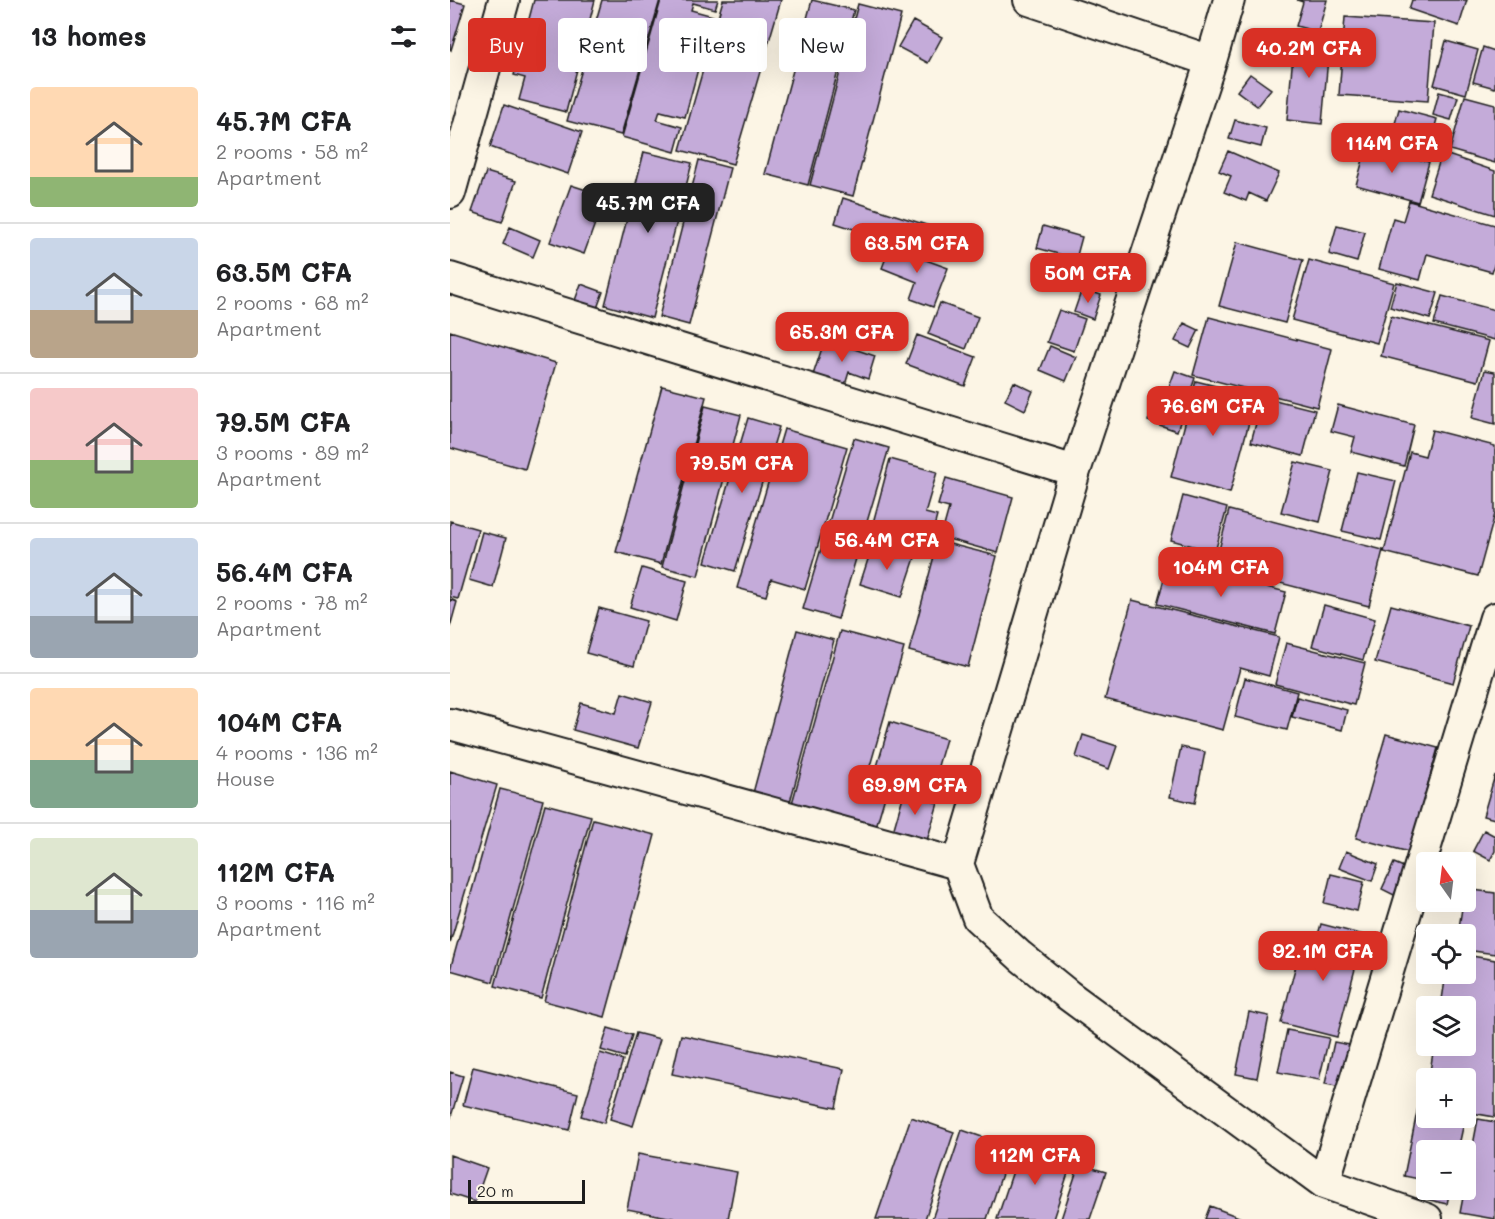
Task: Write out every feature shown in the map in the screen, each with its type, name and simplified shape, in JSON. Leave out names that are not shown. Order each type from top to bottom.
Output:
[{"type":"street","points":[[450,193],[504,0]]},
{"type":"street","points":[[1029,0],[1211,61]]},
{"type":"street","points":[[1229,0],[1211,61],[1075,471],[958,864],[978,918],[1068,995],[1324,1183],[1427,1219]]},
{"type":"street","points":[[450,278],[1075,471]]},
{"type":"street","points":[[1324,1183],[1495,618]]},
{"type":"street","points":[[450,724],[958,864]]},
{"type":"building","points":[[450,0],[465,4],[451,50],[450,49]]},
{"type":"building","points":[[534,0],[595,0],[590,18],[558,18],[558,72],[576,72],[566,112],[519,100],[525,78],[514,75],[515,72],[546,72],[546,18],[529,18]]},
{"type":"building","points":[[602,0],[660,0],[647,45],[647,18],[597,18]]},
{"type":"building","points":[[661,0],[718,0],[715,9],[693,3],[691,10],[713,16],[712,18],[659,18],[659,72],[697,72],[685,117],[660,111],[657,120],[682,127],[675,152],[622,137],[641,72],[647,72],[647,49]]},
{"type":"building","points":[[723,0],[781,0],[767,48],[767,18],[718,18]]},
{"type":"building","points":[[812,0],[854,10],[852,18],[807,18]]},
{"type":"building","points":[[1297,0],[1327,0],[1318,32],[1296,26],[1303,2]]},
{"type":"building","points":[[1412,0],[1467,0],[1459,26],[1409,9]]},
{"type":"building","points":[[858,4],[901,15],[853,196],[810,185],[840,72],[866,72],[866,18],[854,18]]},
{"type":"building","points":[[1345,17],[1434,23],[1428,101],[1339,95]]},
{"type":"building","points":[[913,21],[942,37],[928,63],[898,47]]},
{"type":"building","points":[[1295,34],[1330,36],[1322,124],[1287,120]]},
{"type":"building","points":[[1446,41],[1478,50],[1466,94],[1434,85]]},
{"type":"building","points":[[1483,47],[1495,51],[1495,88],[1473,82]]},
{"type":"building","points":[[581,72],[639,72],[621,135],[567,121]]},
{"type":"building","points":[[702,72],[760,72],[733,164],[680,150]]},
{"type":"building","points":[[793,72],[838,72],[808,185],[765,174]]},
{"type":"building","points":[[1250,74],[1271,89],[1257,106],[1237,91]]},
{"type":"building","points":[[1439,92],[1458,97],[1451,120],[1433,115]]},
{"type":"building","points":[[1465,96],[1495,104],[1495,163],[1450,150]]},
{"type":"building","points":[[504,105],[582,132],[568,174],[490,147]]},
{"type":"building","points":[[1399,109],[1437,119],[1426,159],[1388,149]]},
{"type":"building","points":[[1235,120],[1266,128],[1261,147],[1229,139]]},
{"type":"building","points":[[1367,145],[1429,162],[1418,202],[1356,185]]},
{"type":"building","points":[[1228,151],[1279,173],[1266,201],[1249,193],[1246,201],[1224,192],[1231,176],[1219,171]]},
{"type":"building","points":[[644,152],[692,163],[652,318],[605,305]]},
{"type":"building","points":[[1442,153],[1495,171],[1495,215],[1429,194]]},
{"type":"building","points":[[699,160],[730,168],[689,325],[659,317]]},
{"type":"building","points":[[486,172],[516,181],[502,222],[472,212]]},
{"type":"building","points":[[571,185],[605,196],[584,254],[550,242]]},
{"type":"building","points":[[843,198],[954,234],[946,259],[835,223]]},
{"type":"building","points":[[1409,201],[1495,225],[1495,262],[1492,272],[1427,254],[1420,280],[1379,269],[1393,218],[1403,221]]},
{"type":"building","points":[[1337,225],[1365,232],[1357,262],[1329,254]]},
{"type":"building","points":[[1043,226],[1082,237],[1076,259],[1037,248]]},
{"type":"building","points":[[510,227],[540,240],[533,257],[503,244]]},
{"type":"building","points":[[1237,242],[1303,260],[1285,323],[1219,306]]},
{"type":"building","points":[[890,247],[948,268],[933,307],[911,299],[917,282],[882,268]]},
{"type":"building","points":[[1309,260],[1394,283],[1377,343],[1292,320]]},
{"type":"building","points":[[1397,282],[1438,293],[1430,319],[1390,307]]},
{"type":"building","points":[[581,284],[603,292],[596,311],[574,303]]},
{"type":"building","points":[[1082,289],[1101,295],[1093,319],[1074,312]]},
{"type":"building","points":[[1442,296],[1495,310],[1495,340],[1434,324]]},
{"type":"building","points":[[940,303],[978,317],[966,349],[928,334]]},
{"type":"building","points":[[1059,310],[1085,319],[1074,351],[1047,342]]},
{"type":"building","points":[[1391,316],[1489,341],[1478,381],[1381,356]]},
{"type":"building","points":[[1209,317],[1332,349],[1317,407],[1193,375]]},
{"type":"building","points":[[1184,323],[1199,330],[1190,348],[1175,341]]},
{"type":"building","points":[[450,331],[556,363],[525,469],[450,448]]},
{"type":"building","points":[[917,335],[976,357],[965,386],[906,364]]},
{"type":"building","points":[[825,339],[875,356],[868,379],[849,372],[845,385],[813,375]]},
{"type":"building","points":[[1050,346],[1076,357],[1066,381],[1040,370]]},
{"type":"building","points":[[1485,370],[1495,372],[1495,424],[1472,418]]},
{"type":"building","points":[[1175,371],[1195,378],[1177,431],[1148,421],[1159,390],[1167,393]]},
{"type":"building","points":[[1196,381],[1256,396],[1230,493],[1171,477]]},
{"type":"building","points":[[1014,382],[1033,391],[1025,410],[1005,400]]},
{"type":"building","points":[[662,386],[706,397],[661,564],[616,552]]},
{"type":"building","points":[[1263,397],[1315,410],[1303,456],[1251,442]]},
{"type":"building","points":[[1338,405],[1414,425],[1404,466],[1351,452],[1355,437],[1331,431]]},
{"type":"building","points":[[705,406],[741,415],[698,576],[662,567]]},
{"type":"building","points":[[748,418],[779,427],[735,571],[705,562]]},
{"type":"building","points":[[784,429],[847,447],[805,589],[771,579],[766,596],[737,588]]},
{"type":"building","points":[[1432,430],[1495,446],[1495,514],[1478,576],[1384,552],[1410,452],[1425,456]]},
{"type":"building","points":[[854,438],[889,448],[838,619],[803,609]]},
{"type":"building","points":[[890,459],[937,472],[925,513],[937,516],[927,554],[869,538]]},
{"type":"building","points":[[1295,462],[1333,471],[1320,522],[1281,512]]},
{"type":"building","points":[[1357,472],[1396,481],[1381,540],[1342,531]]},
{"type":"building","points":[[946,478],[1013,497],[998,553],[941,537],[949,508],[938,505]]},
{"type":"building","points":[[1183,496],[1227,508],[1215,552],[1171,540]]},
{"type":"building","points":[[1229,510],[1383,550],[1369,606],[1215,566]]},
{"type":"building","points":[[450,521],[478,529],[458,599],[450,597]]},
{"type":"building","points":[[482,532],[506,538],[493,587],[469,580]]},
{"type":"building","points":[[938,541],[997,556],[968,667],[909,651]]},
{"type":"building","points":[[873,544],[915,558],[902,597],[860,584]]},
{"type":"building","points":[[1169,561],[1286,592],[1275,634],[1157,604]]},
{"type":"building","points":[[642,568],[687,581],[676,621],[630,607]]},
{"type":"building","points":[[450,599],[457,602],[450,627]]},
{"type":"building","points":[[1132,600],[1279,637],[1269,676],[1240,668],[1223,730],[1105,699]]},
{"type":"building","points":[[1324,605],[1375,619],[1363,660],[1312,646]]},
{"type":"building","points":[[1391,605],[1469,626],[1453,683],[1375,662]]},
{"type":"building","points":[[599,608],[646,621],[634,666],[586,653]]},
{"type":"building","points":[[797,630],[834,640],[790,802],[753,793]]},
{"type":"building","points":[[840,631],[904,648],[868,773],[890,780],[875,830],[791,807]]},
{"type":"building","points":[[1286,643],[1365,663],[1354,705],[1275,684]]},
{"type":"building","points":[[1245,678],[1297,692],[1287,730],[1235,717]]},
{"type":"building","points":[[622,693],[652,702],[638,748],[573,730],[581,703],[616,713]]},
{"type":"building","points":[[1297,697],[1347,710],[1342,730],[1292,717]]},
{"type":"building","points":[[890,722],[946,739],[932,786],[876,770]]},
{"type":"building","points":[[1386,734],[1438,748],[1409,852],[1356,838]]},
{"type":"building","points":[[1083,735],[1117,746],[1109,769],[1076,757]]},
{"type":"building","points":[[1181,747],[1205,752],[1195,803],[1170,797]]},
{"type":"building","points":[[450,771],[497,785],[450,943]]},
{"type":"building","points":[[1495,775],[1495,819],[1483,816]]},
{"type":"building","points":[[906,786],[930,792],[928,800],[938,803],[926,844],[892,835]]},
{"type":"building","points":[[500,789],[543,800],[493,982],[450,970]]},
{"type":"building","points":[[545,804],[591,816],[541,998],[495,986]]},
{"type":"building","points":[[593,819],[655,835],[605,1017],[544,1001]]},
{"type":"building","points":[[1484,830],[1495,836],[1495,851],[1490,860],[1473,851]]},
{"type":"building","points":[[1346,851],[1378,864],[1372,881],[1339,868]]},
{"type":"building","points":[[1394,863],[1406,868],[1394,895],[1382,889]]},
{"type":"building","points":[[1331,874],[1364,882],[1357,911],[1324,903]]},
{"type":"building","points":[[1476,890],[1495,893],[1495,954],[1476,951],[1476,924],[1460,924],[1461,912],[1476,912]]},
{"type":"building","points":[[1321,924],[1364,935],[1337,1037],[1281,1023],[1300,949],[1313,953]]},
{"type":"building","points":[[1476,957],[1495,960],[1495,1117],[1476,1114],[1476,1068],[1431,1068],[1432,1056],[1476,1056],[1476,996],[1443,996],[1444,984],[1476,984]]},
{"type":"building","points":[[1249,1012],[1269,1016],[1257,1078],[1236,1074]]},
{"type":"building","points":[[608,1028],[632,1035],[625,1057],[601,1050]]},
{"type":"building","points":[[1287,1030],[1329,1038],[1319,1080],[1278,1072]]},
{"type":"building","points":[[636,1033],[660,1039],[633,1126],[610,1119]]},
{"type":"building","points":[[681,1035],[844,1069],[836,1108],[672,1074]]},
{"type":"building","points":[[1334,1042],[1350,1045],[1341,1087],[1325,1084]]},
{"type":"building","points":[[600,1053],[623,1060],[604,1123],[581,1116]]},
{"type":"building","points":[[473,1067],[578,1093],[569,1130],[463,1105]]},
{"type":"building","points":[[450,1072],[463,1076],[450,1120]]},
{"type":"building","points":[[911,1117],[954,1132],[925,1219],[876,1219]]},
{"type":"building","points":[[1416,1117],[1416,1128],[1463,1128],[1460,1140],[1416,1140],[1416,1178],[1404,1176]]},
{"type":"building","points":[[1478,1119],[1495,1122],[1495,1219],[1460,1213],[1462,1200],[1476,1200],[1476,1140],[1474,1140]]},
{"type":"building","points":[[962,1130],[1011,1147],[987,1219],[932,1219]]},
{"type":"building","points":[[1022,1144],[1072,1161],[1053,1219],[997,1219]]},
{"type":"building","points":[[638,1154],[737,1172],[728,1219],[678,1219],[627,1209]]},
{"type":"building","points":[[450,1155],[487,1168],[475,1202],[450,1194]]},
{"type":"building","points":[[1079,1164],[1106,1172],[1090,1219],[1061,1219]]},
{"type":"building","points":[[1430,1200],[1448,1200],[1447,1204]]},
{"type":"building","points":[[1210,1206],[1244,1219],[1205,1219]]}]
